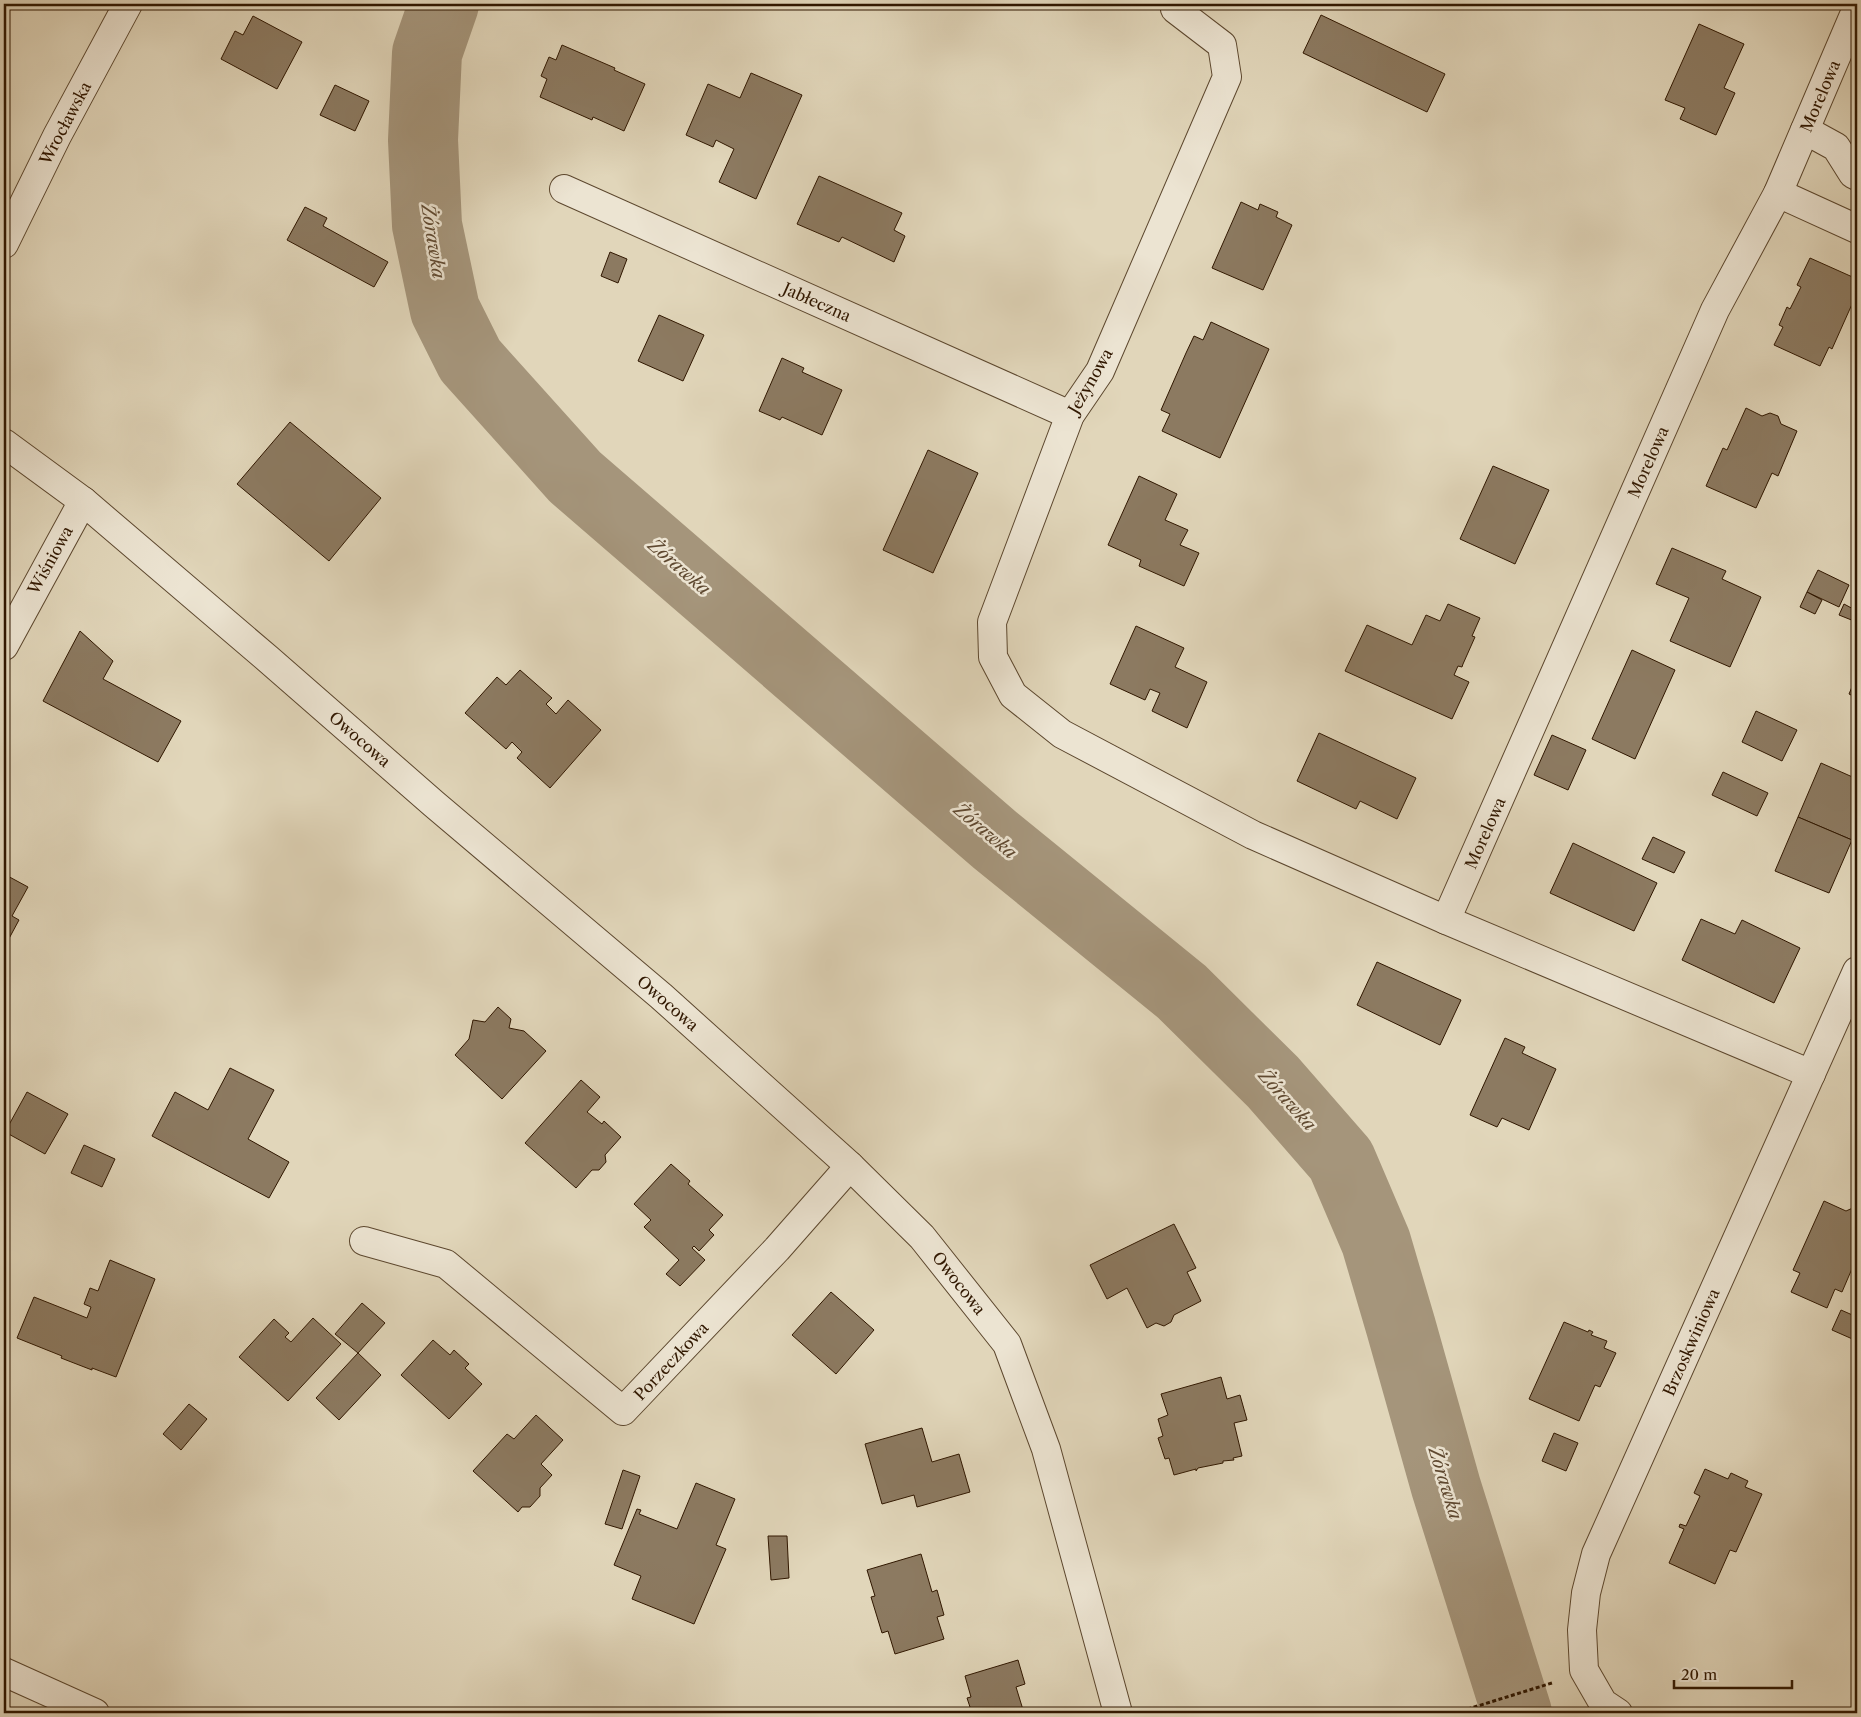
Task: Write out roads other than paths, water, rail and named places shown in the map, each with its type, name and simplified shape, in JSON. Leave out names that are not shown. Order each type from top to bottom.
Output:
[{"type":"street","name":"Wrocławska","points":[[4,244],[57,136],[128,4]]},
{"type":"street","name":"Jeżynowa","points":[[1177,4],[1175,9],[1222,45],[1227,77],[1100,371],[1070,415],[992,622],[993,657],[1013,695],[1062,734],[1253,836],[1446,920]]},
{"type":"street","name":"Morelowa","points":[[1446,920],[1714,310],[1778,193],[1857,8]]},
{"type":"street","points":[[1805,130],[1836,147],[1853,174],[1857,176]]},
{"type":"street","name":"Jabłeczna","points":[[564,189],[1070,415]]},
{"type":"street","points":[[1778,193],[1857,229]]},
{"type":"street","name":"Owocowa","points":[[4,443],[83,501],[276,665],[434,804],[661,996],[850,1166],[922,1237],[1007,1344],[1046,1449],[1118,1713]]},
{"type":"street","name":"Wiśniowa","points":[[4,646],[83,501]]},
{"type":"street","points":[[1446,920],[1811,1074]]},
{"type":"street","name":"Brzoskwiniowa","points":[[1618,1713],[1603,1703],[1584,1670],[1583,1621],[1586,1593],[1596,1554],[1857,971]]},
{"type":"street","name":"Porzeczkowa","points":[[364,1241],[446,1264],[624,1411],[777,1250],[850,1166]]},
{"type":"street","points":[[4,1672],[95,1713]]},
{"type":"waterway","name":"Żórawka","points":[[444,4],[427,53],[423,140],[427,225],[445,310],[470,360],[575,477],[995,840],[1182,992],[1273,1082],[1341,1160],[1376,1242],[1446,1487],[1517,1713]]}]
